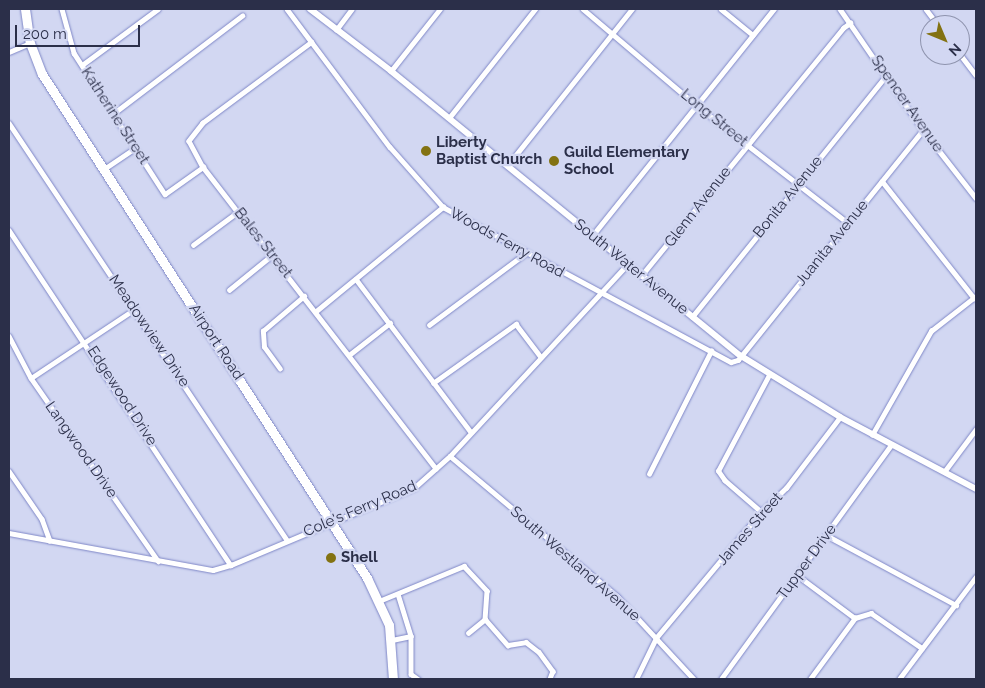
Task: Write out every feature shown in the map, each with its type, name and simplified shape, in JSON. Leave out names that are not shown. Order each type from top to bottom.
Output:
[{"type":"highway","name":"Airport Road","points":[[24,9],[30,43],[42,74],[333,522],[379,601],[392,640],[392,679]]},
{"type":"main road","name":"South Water Avenue","points":[[310,9],[391,71],[627,266],[741,356],[840,417],[976,489]]},
{"type":"street","name":"Katherine Street","points":[[62,9],[68,40],[165,194],[203,167]]},
{"type":"street","points":[[148,9],[152,13]]},
{"type":"street","points":[[82,65],[158,9]]},
{"type":"street","name":"Woods Ferry Road","points":[[287,9],[390,147],[443,207],[731,362],[741,356]]},
{"type":"street","points":[[336,30],[352,9]]},
{"type":"street","points":[[391,71],[440,9]]},
{"type":"street","points":[[449,118],[535,9]]},
{"type":"street","name":"Long Street","points":[[583,9],[613,31],[696,105],[848,223]]},
{"type":"street","points":[[506,167],[632,9]]},
{"type":"street","points":[[721,9],[752,35]]},
{"type":"street","points":[[592,236],[774,9]]},
{"type":"street","name":"Spencer Avenue","points":[[840,9],[923,130],[976,198]]},
{"type":"street","points":[[114,113],[242,16]]},
{"type":"street","name":"Glenn Avenue","points":[[641,276],[843,28],[850,23]]},
{"type":"street","name":"Bales Street","points":[[312,42],[191,136],[193,152],[436,469]]},
{"type":"street","points":[[9,52],[30,43]]},
{"type":"street","points":[[968,65],[976,75]]},
{"type":"street","name":"Bonita Avenue","points":[[692,317],[885,77]]},
{"type":"street","name":"Meadowview Drive","points":[[9,123],[135,309],[287,540]]},
{"type":"street","name":"Juanita Avenue","points":[[741,356],[923,130]]},
{"type":"street","points":[[104,169],[136,148]]},
{"type":"street","points":[[872,435],[931,331],[975,297],[882,181]]},
{"type":"street","points":[[315,312],[443,207]]},
{"type":"street","points":[[193,245],[239,211]]},
{"type":"street","name":"Edgewood Drive","points":[[9,230],[85,341],[231,565]]},
{"type":"street","points":[[430,325],[526,253]]},
{"type":"street","points":[[229,290],[272,255]]},
{"type":"street","name":"Cole's Ferry Road","points":[[9,533],[213,570],[231,565],[414,488],[450,456],[627,266]]},
{"type":"street","points":[[356,279],[471,432]]},
{"type":"street","points":[[280,369],[264,347],[263,331],[304,296]]},
{"type":"street","points":[[31,378],[135,309]]},
{"type":"street","points":[[349,355],[390,322]]},
{"type":"street","points":[[434,383],[516,324],[542,357]]},
{"type":"street","name":"Langwood Drive","points":[[9,336],[31,378],[158,561]]},
{"type":"street","points":[[649,474],[711,351]]},
{"type":"street","points":[[761,512],[725,481],[718,471],[770,375]]},
{"type":"street","name":"James Street","points":[[636,679],[656,638],[761,512],[786,488],[840,417]]},
{"type":"street","points":[[944,472],[976,429]]},
{"type":"street","name":"Tupper Drive","points":[[721,679],[892,444]]},
{"type":"street","name":"South Westland Avenue","points":[[450,456],[605,586],[694,679]]},
{"type":"street","points":[[9,471],[42,519],[50,541]]},
{"type":"street","points":[[826,536],[956,605]]},
{"type":"street","points":[[379,601],[464,566],[487,591],[485,619],[508,645],[526,642],[539,652],[553,671],[550,679]]},
{"type":"street","points":[[797,575],[855,618]]},
{"type":"street","points":[[899,679],[976,577]]},
{"type":"street","points":[[398,594],[411,636],[411,674],[418,679]]},
{"type":"street","points":[[810,679],[855,618],[871,613],[922,648]]},
{"type":"street","points":[[468,633],[485,619]]},
{"type":"street","points":[[392,640],[411,636]]},
{"type":"place","name":"Liberty Baptist Church","points":[[426,151]]},
{"type":"place","name":"Guild Elementary School","points":[[554,161]]},
{"type":"place","name":"Shell","points":[[331,558]]}]
